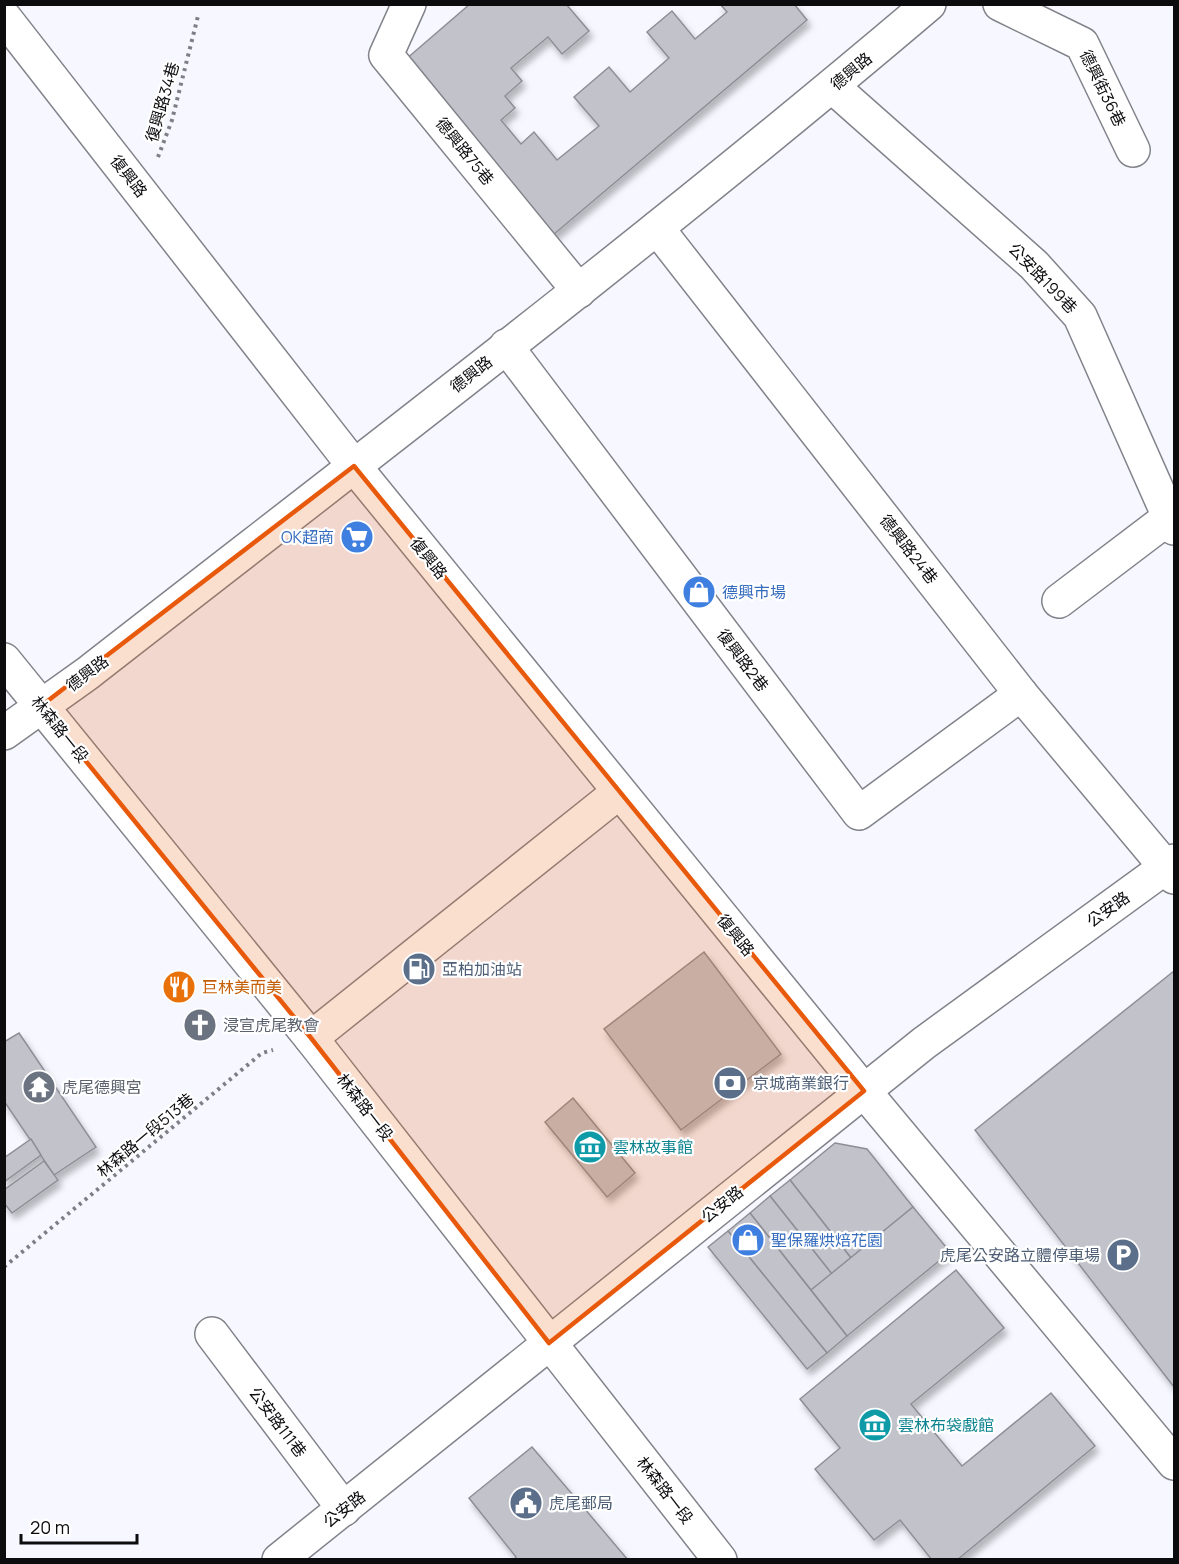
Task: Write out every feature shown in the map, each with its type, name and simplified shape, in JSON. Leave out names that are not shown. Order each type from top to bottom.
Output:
[{"type":"street","name":"德興路75巷","points":[[409,4],[386,55],[579,291]]},
{"type":"street","name":"德興街36巷","points":[[1000,4],[1082,44],[1133,150]]},
{"type":"street","name":"德興路","points":[[4,733],[88,673],[579,291],[833,87],[926,5]]},
{"type":"street","name":"復興路","points":[[4,17],[354,466],[864,1090],[1174,1463]]},
{"type":"street","name":"公安路199巷","points":[[833,87],[1034,265],[1080,316],[1173,522]]},
{"type":"street","name":"德興路24巷","points":[[657,228],[1022,694],[1172,868]]},
{"type":"street","name":"復興路2巷","points":[[506,346],[860,813],[1022,694]]},
{"type":"street","points":[[1059,601],[1173,522]]},
{"type":"street","name":"林森路一段","points":[[4,660],[311,1038],[720,1560]]},
{"type":"street","points":[[311,1038],[619,792]]},
{"type":"street","name":"公安路","points":[[279,1560],[924,1043],[1172,868]]},
{"type":"street","name":"公安路111巷","points":[[212,1334],[344,1509]]},
{"type":"path","name":"復興路34巷","points":[[143,194],[172,120],[198,16]]},
{"type":"path","name":"林森路一段513巷","points":[[4,1267],[262,1053],[311,1038]]},
{"type":"highlighted area","points":[[354,466],[864,1091],[549,1343],[311,1038],[41,706]]},
{"type":"building","points":[[470,4],[566,4],[589,31],[562,54],[548,37],[511,68],[522,81],[505,96],[515,108],[501,120],[521,144],[534,132],[557,160],[599,126],[574,97],[609,67],[630,92],[669,58],[647,32],[672,11],[695,39],[727,12],[720,4],[794,4],[807,20],[553,235],[405,60]]},
{"type":"building","points":[[704,952],[781,1054],[681,1130],[604,1029]]},
{"type":"building","name":"虎尾公安路立體停車場","points":[[1174,971],[1174,1387],[975,1130]]},
{"type":"building","points":[[19,1033],[96,1147],[54,1175],[4,1101],[4,1042]]},
{"type":"building","name":"雲林故事館","points":[[573,1098],[635,1173],[607,1197],[545,1122]]},
{"type":"building","points":[[31,1139],[41,1155],[4,1182],[4,1158]]},
{"type":"building","points":[[835,1143],[867,1149],[913,1207],[851,1258],[790,1180]]},
{"type":"building","points":[[44,1161],[58,1180],[12,1213],[4,1203],[4,1190]]},
{"type":"building","points":[[790,1180],[851,1258],[832,1274],[770,1196]]},
{"type":"building","points":[[770,1196],[832,1274],[811,1290],[750,1213]]},
{"type":"building","points":[[913,1207],[950,1252],[847,1336],[811,1290]]},
{"type":"building","points":[[750,1213],[847,1336],[827,1353],[728,1231]]},
{"type":"building","points":[[728,1231],[827,1353],[807,1369],[708,1247]]},
{"type":"building","name":"雲林布袋戲館","points":[[956,1270],[1004,1328],[911,1404],[962,1466],[1051,1393],[1095,1446],[957,1560],[932,1560],[900,1520],[874,1540],[815,1469],[840,1448],[800,1399]]},
{"type":"building","name":"虎尾郵局","points":[[532,1447],[628,1560],[514,1560],[516,1557],[469,1498]]},
{"type":"place","name":"OK超商","points":[[357,537]]},
{"type":"place","name":"德興市場","points":[[699,592]]},
{"type":"place","name":"亞柏加油站","points":[[419,969]]},
{"type":"place","name":"巨林美而美","points":[[179,987]]},
{"type":"place","name":"浸宣虎尾教會","points":[[200,1025]]},
{"type":"place","name":"京城商業銀行","points":[[730,1083]]},
{"type":"place","name":"虎尾德興宮","points":[[39,1087]]},
{"type":"place","name":"雲林故事館","points":[[590,1147]]},
{"type":"place","name":"聖保羅烘焙花園","points":[[748,1240]]},
{"type":"place","name":"虎尾公安路立體停車場","points":[[1123,1255]]},
{"type":"place","name":"雲林布袋戲館","points":[[875,1425]]},
{"type":"place","name":"虎尾郵局","points":[[526,1503]]}]
